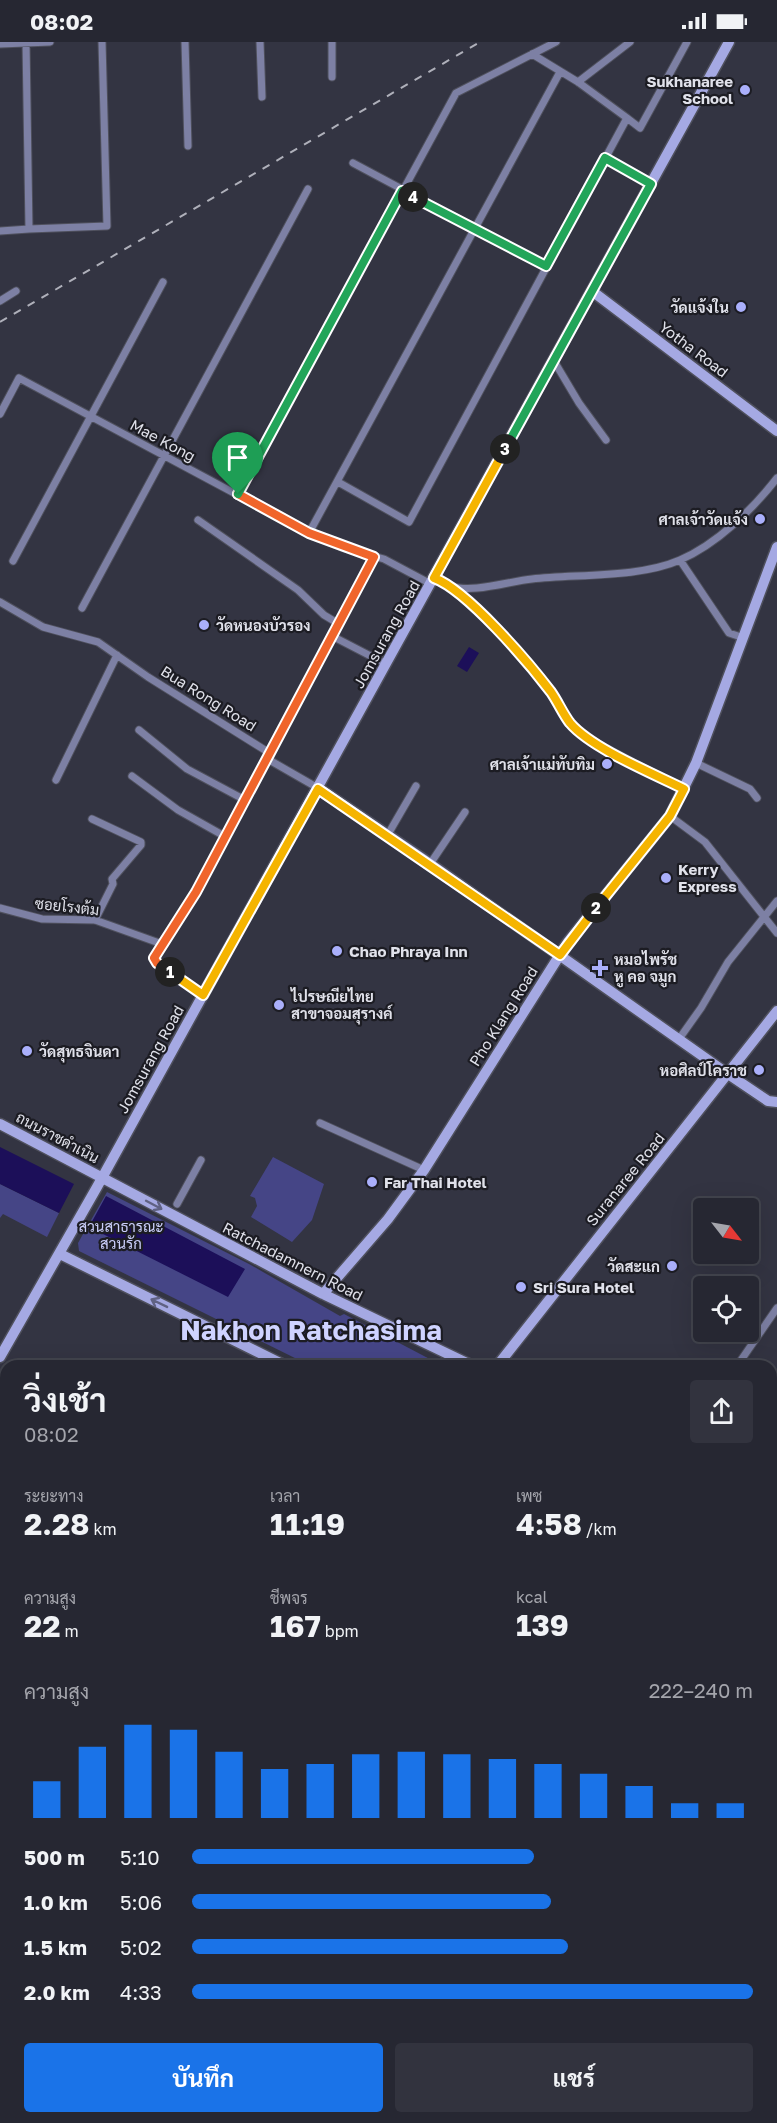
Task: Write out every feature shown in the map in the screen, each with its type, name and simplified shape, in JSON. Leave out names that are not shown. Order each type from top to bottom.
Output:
[{"type":"main road","name":"Jomsurang Road","points":[[0,1357],[60,1254],[318,789],[729,42]]},
{"type":"main road","name":"Yotha Road","points":[[592,291],[777,431]]},
{"type":"main road","name":"Pho Klang Road","points":[[323,1294],[388,1219],[424,1170],[560,955],[670,816],[696,763],[777,547]]},
{"type":"main road","name":"Bua Rong Road","points":[[318,789],[430,864],[728,1074],[768,1101],[777,1102]]},
{"type":"main road","name":"Suranaree Road","points":[[502,1360],[777,1011]]},
{"type":"main road","name":"ถนนราชดำเนิน","points":[[0,1124],[102,1177]]},
{"type":"main road","name":"Ratchadamnern Road","points":[[102,1177],[323,1294],[460,1360]]},
{"type":"main road","points":[[60,1254],[274,1360]]},
{"type":"main road","points":[[264,1360],[266,1356]]},
{"type":"street","points":[[0,44],[50,42]]},
{"type":"street","points":[[0,231],[107,226],[102,42]]},
{"type":"street","points":[[185,42],[188,146]]},
{"type":"street","points":[[261,42],[262,97]]},
{"type":"street","points":[[332,42],[332,77]]},
{"type":"street","points":[[238,494],[456,93],[556,42]]},
{"type":"street","points":[[578,82],[630,42]]},
{"type":"street","points":[[532,54],[578,82],[640,128],[687,42]]},
{"type":"street","points":[[26,43],[29,229]]},
{"type":"street","points":[[309,533],[560,72]]},
{"type":"street","points":[[338,482],[409,522],[627,118]]},
{"type":"street","points":[[605,158],[651,184]]},
{"type":"street","points":[[353,163],[546,266]]},
{"type":"street","points":[[82,608],[308,189]]},
{"type":"street","points":[[14,561],[163,282]]},
{"type":"street","points":[[0,301],[16,291]]},
{"type":"street","points":[[554,362],[579,404],[606,440]]},
{"type":"street","name":"Mae Kong","points":[[0,414],[19,378],[309,533],[452,587]]},
{"type":"street","points":[[452,587],[482,587],[530,579],[630,572],[680,560],[732,524],[762,498],[777,478]]},
{"type":"street","points":[[198,520],[298,590],[324,615],[339,624]]},
{"type":"street","points":[[203,995],[157,963],[154,958],[196,892],[268,752],[374,557]]},
{"type":"street","points":[[680,560],[729,633],[741,638]]},
{"type":"street","points":[[452,587],[496,629],[546,686],[571,724],[598,744],[684,789]]},
{"type":"street","name":"Bua Rong Road","points":[[1,607],[43,627],[98,642],[148,678],[268,752],[271,761],[318,789]]},
{"type":"street","points":[[332,636],[386,664]]},
{"type":"street","points":[[57,780],[117,655]]},
{"type":"street","points":[[139,730],[188,769],[245,800]]},
{"type":"street","points":[[696,763],[750,789],[757,798]]},
{"type":"street","points":[[132,776],[178,810],[226,837]]},
{"type":"street","points":[[387,836],[416,786]]},
{"type":"street","points":[[430,864],[465,812]]},
{"type":"street","points":[[670,816],[705,842],[777,933]]},
{"type":"street","points":[[92,819],[141,842],[141,845],[112,879],[113,884],[95,920]]},
{"type":"street","points":[[679,1039],[728,962],[777,902]]},
{"type":"street","name":"ซอยโรงต้ม","points":[[0,908],[42,919],[95,920],[162,944]]},
{"type":"street","points":[[320,1123],[424,1170]]},
{"type":"street","points":[[177,1204],[201,1160]]},
{"type":"street","points":[[741,1360],[777,1308]]},
{"type":"green space","points":[[273,1157],[324,1184],[312,1220],[292,1242],[251,1217],[257,1206],[255,1198],[250,1196]]},
{"type":"green space","points":[[0,1184],[59,1213],[47,1237],[3,1214],[0,1218]]},
{"type":"green space","name":"สวนสาธารณะ สวนรัก","points":[[107,1192],[249,1264],[340,1316],[344,1314],[432,1360],[299,1360],[79,1251],[78,1243]]},
{"type":"shaded area","points":[[469,647],[479,653],[467,672],[457,666]]},
{"type":"shaded area","points":[[0,1147],[74,1184],[59,1213],[0,1184]]},
{"type":"shaded area","points":[[106,1196],[245,1269],[228,1297],[89,1227]]},
{"type":"railway","points":[[0,322],[480,42]]},
{"type":"place","name":"Sukhanaree School","points":[[745,90]]},
{"type":"place","name":"วัดแจ้งใน","points":[[741,307]]},
{"type":"place","name":"ศาลเจ้าวัดแจ้ง","points":[[760,519]]},
{"type":"place","name":"วัดหนองบัวรอง","points":[[204,625]]},
{"type":"place","name":"ศาลเจ้าแม่ทับทิม","points":[[607,764]]},
{"type":"place","name":"Kerry Express","points":[[666,878]]},
{"type":"place","name":"Chao Phraya Inn","points":[[337,951]]},
{"type":"place","name":"หมอไพรัช หู คอ จมูก","points":[[600,968]]},
{"type":"place","name":"ไปรษณียไทย สาขาจอมสุรางค์","points":[[279,1005]]},
{"type":"place","name":"วัดสุทธจินดา","points":[[27,1051]]},
{"type":"place","name":"หอศิลป์โคราช","points":[[759,1070]]},
{"type":"place","name":"Far Thai Hotel","points":[[372,1182]]},
{"type":"place","name":"วัดสะแก","points":[[672,1266]]},
{"type":"place","name":"Sri Sura Hotel","points":[[521,1287]]},
{"type":"district","name":"Nakhon Ratchasima","points":[[311,1330]]},
{"type":"route","points":[[605,158],[651,184],[434,578],[452,587],[496,629],[546,686],[571,724],[598,744],[684,789],[670,816],[560,955],[318,789],[203,995],[157,963],[154,958],[196,892],[268,752],[374,557],[344,548],[309,533],[238,494],[402,191],[546,266],[605,158]]}]
